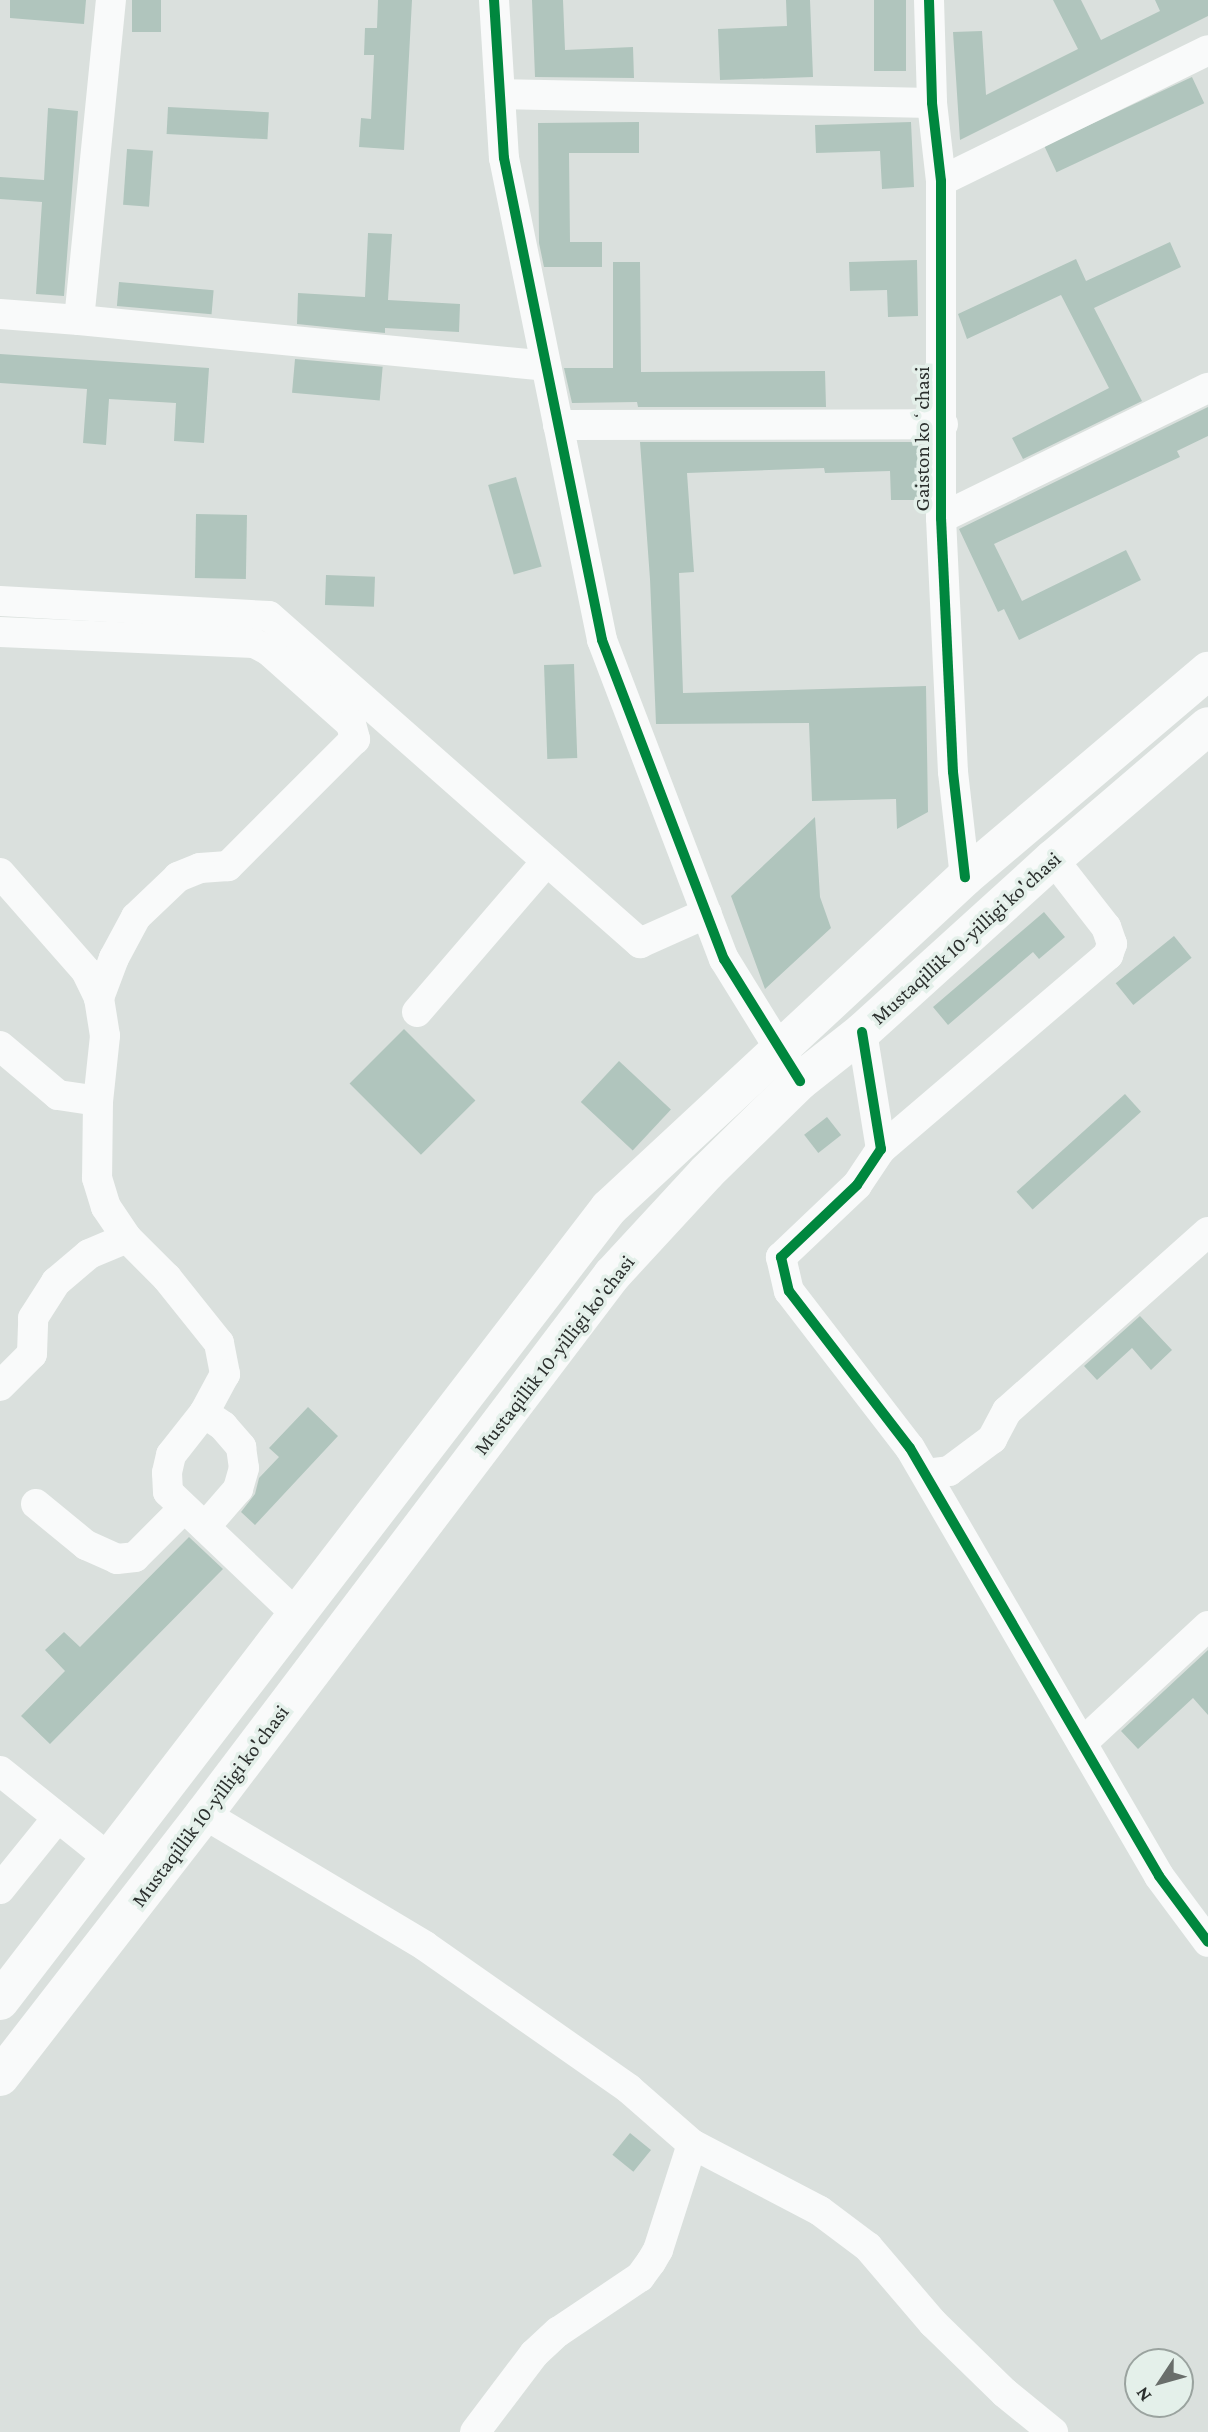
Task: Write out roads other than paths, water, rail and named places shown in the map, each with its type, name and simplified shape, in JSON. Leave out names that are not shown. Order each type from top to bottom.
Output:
[{"type":"main road","name":"Mustaqillik 10-yilligi ko'chasi","points":[[0,2077],[204,1814],[612,1275],[706,1173],[790,1065],[965,877],[1208,671]]},
{"type":"main road","name":"Mustaqillik 10-yilligi ko'chasi","points":[[0,2001],[111,1860],[609,1208],[790,1065],[862,1032],[1053,859],[1208,726]]},
{"type":"street","points":[[79,320],[111,0]]},
{"type":"street","points":[[494,0],[504,158],[602,640],[724,959],[790,1065]]},
{"type":"street","name":"Gaiston koʻchasi","points":[[929,0],[932,103],[941,181],[941,518],[953,772],[965,877]]},
{"type":"street","points":[[941,181],[1208,50]]},
{"type":"street","points":[[500,94],[932,103]]},
{"type":"street","points":[[0,314],[546,366]]},
{"type":"street","points":[[941,518],[1208,388]]},
{"type":"street","points":[[558,425],[943,424]]},
{"type":"street","points":[[0,601],[269,616],[640,943],[707,913]]},
{"type":"street","points":[[0,632],[254,643],[268,650],[351,724],[355,739],[228,866],[200,868],[178,877],[136,917],[114,958],[99,998]]},
{"type":"street","points":[[1053,859],[1106,927],[1112,944],[1108,955],[881,1149],[857,1185],[781,1257],[789,1291],[910,1448],[1159,1876],[1208,1942]]},
{"type":"street","points":[[417,1012],[547,861]]},
{"type":"street","points":[[0,873],[86,971],[99,998],[105,1036],[98,1101],[97,1178],[106,1207],[127,1238],[167,1278],[219,1343],[225,1374],[205,1413],[171,1455],[167,1473],[169,1492],[298,1616]]},
{"type":"street","points":[[862,1032],[881,1149]]},
{"type":"street","points":[[0,1046],[58,1095],[98,1101]]},
{"type":"street","points":[[926,1474],[949,1471],[992,1438],[1007,1411],[1208,1232]]},
{"type":"street","points":[[0,1386],[32,1354],[33,1318],[56,1282],[89,1254],[127,1238]]},
{"type":"street","points":[[36,1504],[86,1545],[117,1559],[135,1557],[238,1489],[244,1468],[241,1447],[223,1426],[205,1413]]},
{"type":"street","points":[[1082,1743],[1208,1626]]},
{"type":"street","points":[[0,1771],[111,1860]]},
{"type":"street","points":[[204,1814],[425,1946],[629,2089],[692,2144],[820,2211],[868,2247],[933,2323],[1005,2393],[1053,2432]]},
{"type":"street","points":[[0,1889],[58,1817]]},
{"type":"street","points":[[475,2432],[534,2354],[558,2332],[640,2277],[652,2262],[692,2144]]}]
